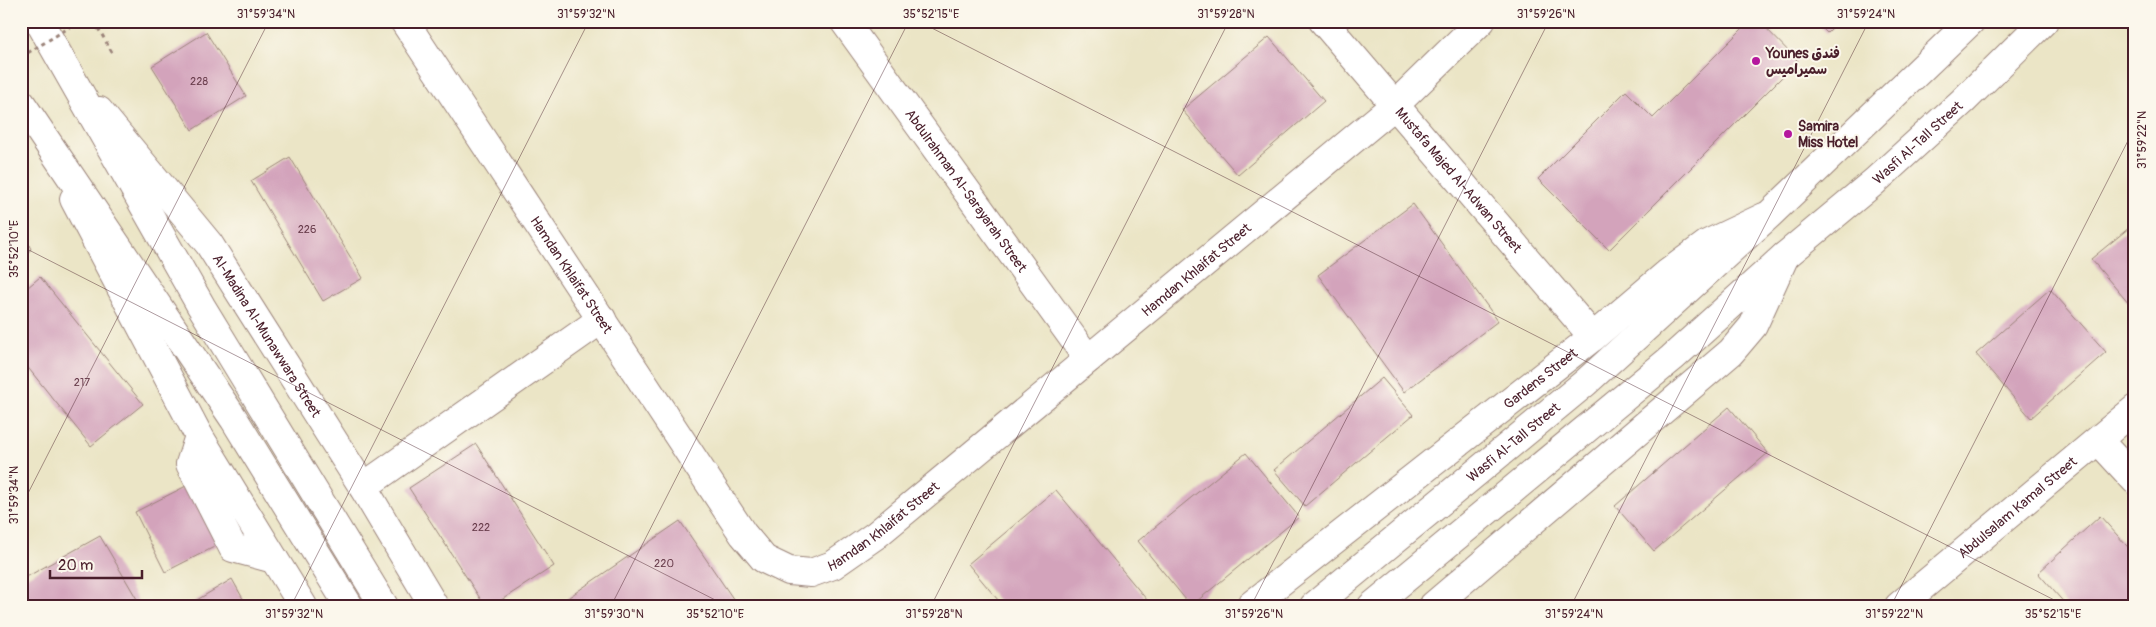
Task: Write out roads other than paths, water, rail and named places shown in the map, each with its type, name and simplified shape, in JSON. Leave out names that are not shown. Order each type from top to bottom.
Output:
[{"type":"street","name":"Al-Madina Al-Munawwara Street","points":[[39,21],[201,306],[384,606]]},
{"type":"street","name":"Hamdan Khlaifat Street","points":[[404,21],[743,534],[764,559],[789,571],[811,573],[833,565],[876,535],[1396,104],[1481,21]]},
{"type":"street","name":"Abdulrahman Al-Sarayarah Street","points":[[844,21],[1088,360]]},
{"type":"street","name":"Mustafa Majed Al-Adwan Street","points":[[1324,21],[1593,337]]},
{"type":"street","points":[[1770,214],[1971,21]]},
{"type":"street","name":"Wasfi Al-Tall Street","points":[[1785,256],[1874,182],[1962,101],[2044,21]]},
{"type":"street","name":"Al-Madina Al-Munawwara Street","points":[[75,83],[210,244],[363,488],[434,606]]},
{"type":"street","points":[[28,114],[199,436],[302,606]]},
{"type":"street","points":[[28,114],[234,419],[349,606]]},
{"type":"street","name":"Wasfi Al-Tall Street","points":[[1314,606],[1585,383],[1770,214]]},
{"type":"street","name":"Gardens Street","points":[[1250,606],[1593,337],[1668,273],[1707,244],[1770,214]]},
{"type":"street","points":[[1372,606],[1672,358],[1785,256]]},
{"type":"street","points":[[1433,606],[1731,352],[1753,326],[1785,256]]},
{"type":"street","points":[[363,488],[602,319]]},
{"type":"street","name":"Abdulsalam Kamal Street","points":[[1899,606],[2135,409]]},
{"type":"street","points":[[2099,441],[2135,480]]},
{"type":"place","name":"Younes فندق سميراميس","points":[[1756,61]]},
{"type":"place","name":"Samira Miss Hotel","points":[[1788,134]]}]
